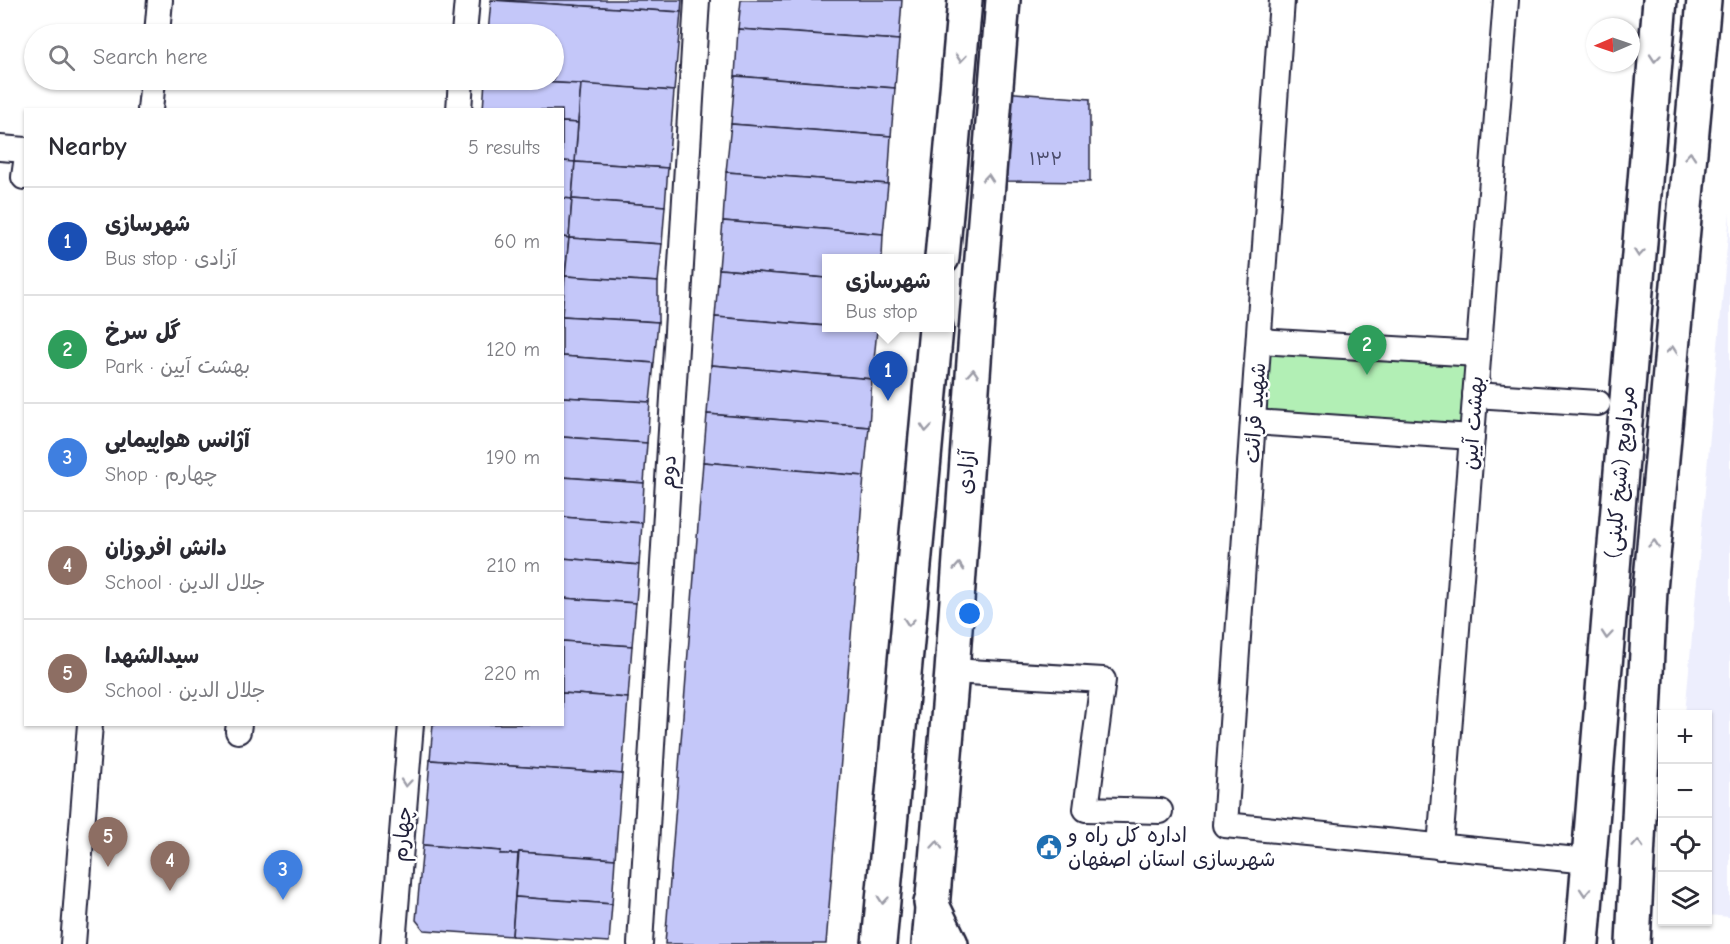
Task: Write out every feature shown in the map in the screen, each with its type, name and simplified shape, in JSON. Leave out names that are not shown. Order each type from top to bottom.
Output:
[{"type":"main road","points":[[942,254],[965,0]]},
{"type":"main road","name":"آزادی","points":[[928,944],[952,671],[963,318],[1003,0]]},
{"type":"main road","name":"مرداویج (شیخ کلینی)","points":[[1582,944],[1660,0]]},
{"type":"main road","name":"مرداویج (شیخ کلینی)","points":[[1633,944],[1650,590],[1704,0]]},
{"type":"main road","name":"آزادی","points":[[879,944],[936,332]]},
{"type":"main road","points":[[1611,586],[1650,590]]},
{"type":"main road","points":[[931,903],[951,944]]},
{"type":"street","points":[[158,24],[160,0]]},
{"type":"street","points":[[465,24],[467,0]]},
{"type":"street","name":"دوم","points":[[640,944],[697,0]]},
{"type":"street","name":"شهید قرائت","points":[[1282,0],[1226,825],[1440,847]]},
{"type":"street","name":"بهشت آیین","points":[[1440,847],[1506,0]]},
{"type":"street","points":[[150,108],[152,90]]},
{"type":"street","points":[[459,108],[460,90]]},
{"type":"street","points":[[0,148],[24,150]]},
{"type":"street","points":[[1259,340],[1478,354]]},
{"type":"street","points":[[1475,395],[1598,403]]},
{"type":"street","points":[[1254,422],[1472,437]]},
{"type":"street","points":[[952,671],[1103,680],[1086,809],[1160,810]]},
{"type":"street","points":[[73,944],[90,726]]},
{"type":"street","name":"چهارم","points":[[393,944],[411,726]]},
{"type":"street","points":[[1440,847],[1588,861]]},
{"type":"shaded area","points":[[1730,212],[1730,917],[1712,915],[1712,710],[1685,710]]},
{"type":"green space","points":[[1259,341],[1478,354],[1472,437],[1254,422]]},
{"type":"building","points":[[491,0],[682,0],[681,12]]},
{"type":"building","points":[[491,0],[681,12],[674,91],[564,83],[564,24],[489,24]]},
{"type":"building","points":[[741,0],[902,0],[899,40],[738,29]]},
{"type":"building","points":[[738,29],[899,40],[895,88],[735,76]]},
{"type":"building","points":[[735,76],[895,88],[891,136],[731,124]]},
{"type":"building","points":[[564,83],[581,84],[578,123],[564,122],[564,108],[483,108],[484,90],[564,90]]},
{"type":"building","points":[[581,84],[674,91],[668,168],[575,162]]},
{"type":"building","points":[[1003,92],[1090,99],[1090,182],[1002,181]]},
{"type":"building","points":[[564,122],[578,123],[575,162],[564,161]]},
{"type":"building","points":[[731,124],[891,136],[888,184],[726,172]]},
{"type":"building","points":[[564,161],[575,162],[572,199],[564,198]]},
{"type":"building","points":[[575,162],[668,168],[665,206],[572,199]]},
{"type":"building","points":[[726,172],[888,184],[883,234],[723,221]]},
{"type":"building","points":[[564,198],[572,199],[569,238],[564,237]]},
{"type":"building","points":[[572,199],[665,206],[662,244],[569,238]]},
{"type":"building","points":[[723,221],[883,234],[882,254],[822,254],[822,278],[719,269]]},
{"type":"building","points":[[564,237],[569,238],[564,276]]},
{"type":"building","points":[[569,238],[662,244],[658,282],[565,276]]},
{"type":"building","points":[[719,269],[822,278],[822,326],[715,317]]},
{"type":"building","points":[[565,276],[658,282],[658,322],[564,316]]},
{"type":"building","points":[[564,316],[658,322],[654,363],[564,356]]},
{"type":"building","points":[[715,317],[822,326],[822,332],[877,332],[872,379],[711,365]]},
{"type":"building","points":[[564,356],[654,363],[650,402],[564,397]]},
{"type":"building","points":[[711,365],[872,379],[869,427],[707,414]]},
{"type":"building","points":[[564,397],[650,402],[647,443],[564,437]]},
{"type":"building","points":[[707,414],[869,427],[864,476],[703,462]]},
{"type":"building","points":[[564,437],[647,443],[644,483],[564,477]]},
{"type":"building","points":[[703,462],[864,476],[826,944],[665,944]]},
{"type":"building","points":[[564,477],[644,483],[642,523],[564,517]]},
{"type":"building","points":[[564,517],[642,523],[639,565],[564,558]]},
{"type":"building","points":[[564,558],[639,565],[636,603],[564,598]]},
{"type":"building","points":[[564,598],[636,603],[632,646],[564,641]]},
{"type":"building","points":[[564,641],[632,646],[628,698],[564,693]]},
{"type":"building","points":[[564,693],[628,698],[622,774],[430,760],[433,726],[564,726]]},
{"type":"building","points":[[430,760],[622,774],[615,859],[519,852],[518,854],[500,854],[501,851],[423,845]]},
{"type":"building","points":[[423,845],[518,854],[512,936],[424,930],[416,920]]},
{"type":"building","points":[[519,852],[615,859],[612,904],[515,897]]},
{"type":"building","points":[[515,897],[612,904],[609,942],[512,936]]},
{"type":"place","name":"گل سرخ","points":[[1367,375]]},
{"type":"place","name":"شهرسازی","points":[[888,401]]},
{"type":"place","name":"اداره کل راه و شهرسازی استان اصفهان","points":[[1049,847]]},
{"type":"place","name":"سیدالشهدا","points":[[108,867]]},
{"type":"place","name":"دانش افروزان","points":[[170,891]]},
{"type":"place","name":"آژانس هواپیمایی","points":[[283,900]]}]
